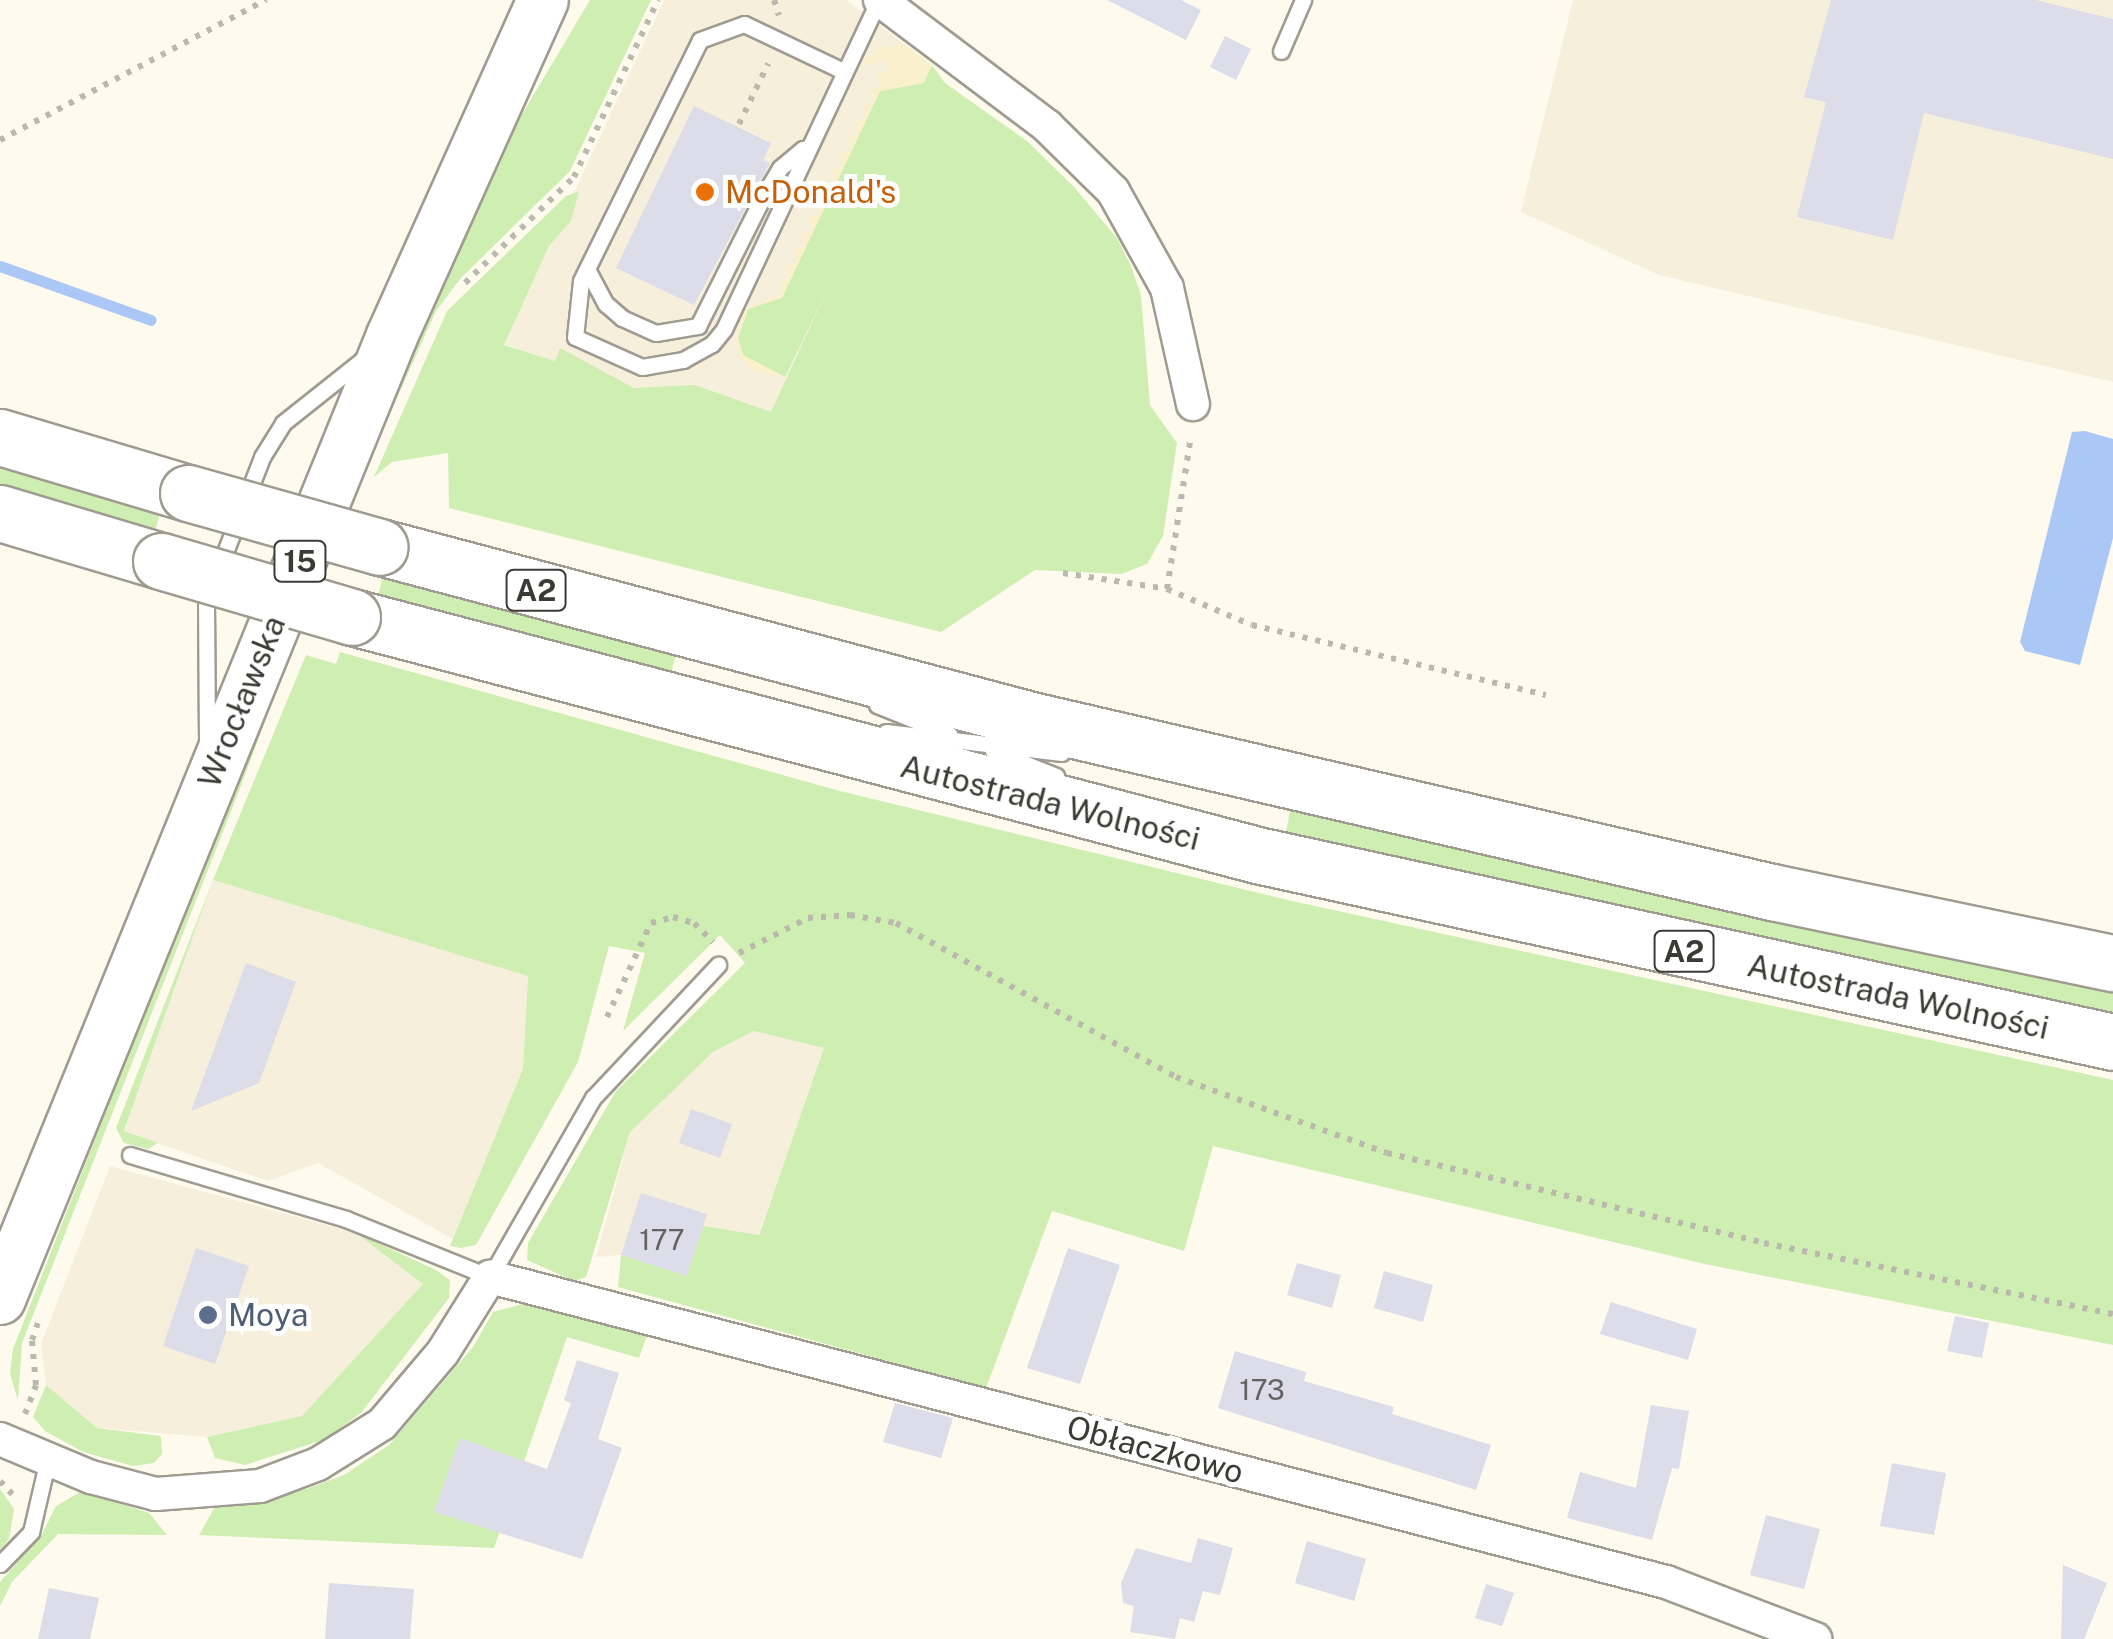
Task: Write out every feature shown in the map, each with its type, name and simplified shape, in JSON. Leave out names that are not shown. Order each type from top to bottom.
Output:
[{"type":"highway","name":"A2","points":[[0,438],[692,632],[1284,781],[2113,963]]},
{"type":"highway","name":"Autostrada Wolności","points":[[0,513],[661,703],[1256,855],[2113,1042]]},
{"type":"main road","name":"Wrocławska","points":[[23,1302],[207,786],[392,336],[543,0]]},
{"type":"street","points":[[879,0],[1047,126],[1113,190],[1166,288],[1192,404]]},
{"type":"street","points":[[6,1442],[124,1488],[188,1496],[260,1486],[318,1464],[382,1424],[443,1352],[490,1277]]},
{"type":"street","name":"Obłaczkowo","points":[[490,1277],[1666,1582],[1815,1639]]},
{"type":"lane","points":[[841,70],[744,24],[700,40],[587,269],[573,316],[575,336],[642,367],[699,352],[724,329],[841,70],[879,0]]},
{"type":"lane","points":[[1281,51],[1302,0]]},
{"type":"lane","points":[[587,269],[606,304],[622,318],[656,333],[698,326],[780,168],[806,148]]},
{"type":"lane","points":[[207,786],[206,602],[262,456],[283,423],[392,336]]},
{"type":"lane","points":[[692,632],[840,690]]},
{"type":"lane","points":[[859,698],[1078,784]]},
{"type":"lane","points":[[661,703],[835,725]]},
{"type":"lane","points":[[874,730],[1088,756]]},
{"type":"lane","points":[[1127,762],[1284,781]]},
{"type":"lane","points":[[1096,792],[1256,855]]},
{"type":"lane","points":[[130,1155],[346,1219],[490,1277],[593,1098],[718,964]]},
{"type":"lane","points":[[0,1564],[30,1532],[48,1459]]},
{"type":"path","points":[[0,140],[266,0]]},
{"type":"path","points":[[454,294],[574,177],[658,0]]},
{"type":"path","points":[[740,124],[768,64]]},
{"type":"path","points":[[1166,589],[1192,404]]},
{"type":"path","points":[[1063,573],[1166,589],[1252,625],[1546,696]]},
{"type":"path","points":[[607,1017],[650,923],[672,917],[694,923],[712,938],[718,964],[808,918],[850,915],[896,923],[1176,1077],[1386,1153],[1764,1243],[2113,1314]]},
{"type":"path","points":[[6,1442],[36,1384],[23,1302]]},
{"type":"shaded area","points":[[664,0],[846,0],[932,65],[764,429],[503,344]]},
{"type":"shaded area","points":[[1573,0],[2113,0],[2113,382],[1659,275],[1521,212]]},
{"type":"shaded area","points":[[213,880],[528,975],[523,1069],[453,1239],[318,1163],[268,1181],[124,1132]]},
{"type":"shaded area","points":[[754,1031],[825,1048],[758,1235],[687,1276],[621,1255],[596,1257],[630,1132],[713,1052]]},
{"type":"shaded area","points":[[110,1166],[356,1233],[423,1284],[302,1416],[207,1437],[97,1428],[46,1385],[41,1344]]},
{"type":"green space","points":[[590,0],[651,0],[570,171],[461,278],[436,311],[357,487],[505,143]]},
{"type":"green space","points":[[932,65],[945,83],[1027,141],[1073,186],[1117,238],[1131,266],[1141,295],[1150,405],[1177,443],[1163,536],[1147,564],[1121,574],[1035,570],[941,632],[449,508],[448,453],[392,462],[374,477],[447,311],[566,196],[579,191],[571,221],[549,246],[504,345],[555,361],[560,348],[634,388],[695,385],[771,412],[831,282],[785,377],[743,355],[738,338],[748,309],[782,297],[880,91],[923,83]]},
{"type":"green space","points":[[0,465],[160,513],[154,535],[0,488]]},
{"type":"green space","points":[[385,569],[677,651],[668,684],[376,603]]},
{"type":"green space","points":[[286,650],[291,652],[239,791],[22,1343],[18,1400],[10,1374],[13,1349]]},
{"type":"green space","points":[[340,652],[840,791],[1292,901],[2113,1080],[2113,1345],[1705,1264],[1213,1146],[1184,1251],[1052,1211],[986,1388],[618,1287],[621,1255],[687,1276],[703,1226],[759,1235],[824,1048],[754,1031],[713,1052],[630,1132],[586,1277],[574,1281],[527,1260],[528,1243],[616,1091],[745,963],[720,935],[623,1031],[645,953],[609,946],[578,1062],[476,1245],[461,1248],[450,1246],[523,1069],[528,976],[213,880],[306,655],[336,664]]},
{"type":"green space","points":[[1291,806],[2113,986],[2113,1017],[1285,837]]},
{"type":"green space","points":[[213,880],[124,1131],[158,1143],[148,1149],[124,1143],[116,1128]]},
{"type":"green space","points":[[356,1233],[436,1270],[450,1280],[449,1298],[361,1413],[323,1440],[245,1465],[215,1458],[207,1437],[302,1416],[423,1284]]},
{"type":"green space","points":[[533,1301],[641,1325],[647,1335],[639,1358],[567,1337],[494,1548],[199,1535],[215,1507],[306,1489],[344,1475],[389,1445],[473,1347],[493,1312]]},
{"type":"green space","points":[[46,1385],[97,1428],[161,1436],[162,1454],[154,1463],[133,1466],[83,1452],[45,1431],[33,1417]]},
{"type":"green space","points":[[0,1489],[14,1509],[9,1539],[0,1550]]},
{"type":"green space","points":[[82,1491],[149,1513],[167,1535],[58,1534],[12,1582],[0,1606],[0,1582],[41,1536],[56,1506]]},
{"type":"sand","points":[[906,45],[932,65],[924,83],[880,91],[782,298],[748,309],[738,338],[743,355],[785,377],[754,371],[741,358],[735,341],[745,308],[783,293],[779,282],[790,278],[786,266],[797,262],[794,250],[805,246],[801,234],[813,230],[809,218],[820,213],[817,202],[828,198],[824,186],[835,182],[832,170],[843,166],[839,155],[851,150],[847,138],[858,135],[854,123],[865,118],[862,107],[873,102],[869,90],[880,87],[876,75],[889,71],[885,59],[862,66],[866,58],[881,47]]},
{"type":"water","points":[[2085,431],[2113,439],[2113,538],[2080,665],[2025,651],[2020,642],[2072,432]]},
{"type":"building","points":[[1107,0],[1181,0],[1201,10],[1186,40]]},
{"type":"building","points":[[1831,0],[2036,0],[2113,19],[2113,159],[1924,113],[1893,240],[1797,217],[1826,102],[1804,97]]},
{"type":"building","points":[[1225,36],[1251,49],[1236,80],[1210,67]]},
{"type":"building","name":"McDonald's","points":[[694,106],[771,143],[763,160],[770,163],[694,305],[616,268]]},
{"type":"building","points":[[246,963],[296,982],[259,1083],[191,1111]]},
{"type":"building","points":[[691,1109],[732,1124],[720,1158],[679,1143]]},
{"type":"building","points":[[641,1193],[707,1214],[687,1276],[621,1255]]},
{"type":"building","points":[[196,1248],[249,1266],[215,1364],[163,1346]]},
{"type":"building","points":[[1068,1248],[1120,1265],[1080,1384],[1027,1368]]},
{"type":"building","points":[[1297,1263],[1341,1275],[1332,1308],[1287,1295]]},
{"type":"building","points":[[1384,1271],[1433,1285],[1423,1322],[1374,1308]]},
{"type":"building","points":[[1611,1302],[1697,1329],[1688,1360],[1600,1334]]},
{"type":"building","points":[[1955,1316],[1989,1323],[1982,1358],[1947,1351]]},
{"type":"building","points":[[1235,1351],[1306,1372],[1304,1381],[1394,1407],[1392,1414],[1491,1445],[1476,1490],[1218,1408]]},
{"type":"building","points":[[577,1360],[619,1373],[598,1439],[622,1448],[582,1559],[434,1512],[460,1438],[547,1469],[571,1403],[564,1400]]},
{"type":"building","points":[[895,1403],[953,1418],[941,1458],[883,1442]]},
{"type":"building","points":[[1651,1405],[1689,1411],[1679,1469],[1672,1468],[1652,1540],[1567,1518],[1580,1472],[1636,1488]]},
{"type":"building","points":[[1892,1463],[1946,1473],[1934,1535],[1880,1526]]},
{"type":"building","points":[[1766,1515],[1820,1529],[1804,1589],[1750,1575]]},
{"type":"building","points":[[1198,1538],[1233,1548],[1220,1595],[1203,1591],[1194,1622],[1180,1618],[1175,1639],[1130,1632],[1134,1606],[1123,1603],[1121,1583],[1136,1548],[1191,1563]]},
{"type":"building","points":[[1307,1541],[1366,1559],[1354,1601],[1295,1583]]},
{"type":"building","points":[[2063,1565],[2107,1583],[2084,1639],[2061,1639]]},
{"type":"building","points":[[329,1583],[414,1589],[410,1639],[325,1639]]},
{"type":"building","points":[[1486,1584],[1514,1593],[1502,1626],[1475,1618]]},
{"type":"building","points":[[49,1588],[99,1598],[90,1639],[38,1639]]},
{"type":"waterway","points":[[0,266],[151,320]]},
{"type":"place","name":"McDonald's","points":[[705,192]]},
{"type":"place","name":"Moya","points":[[208,1315]]}]
